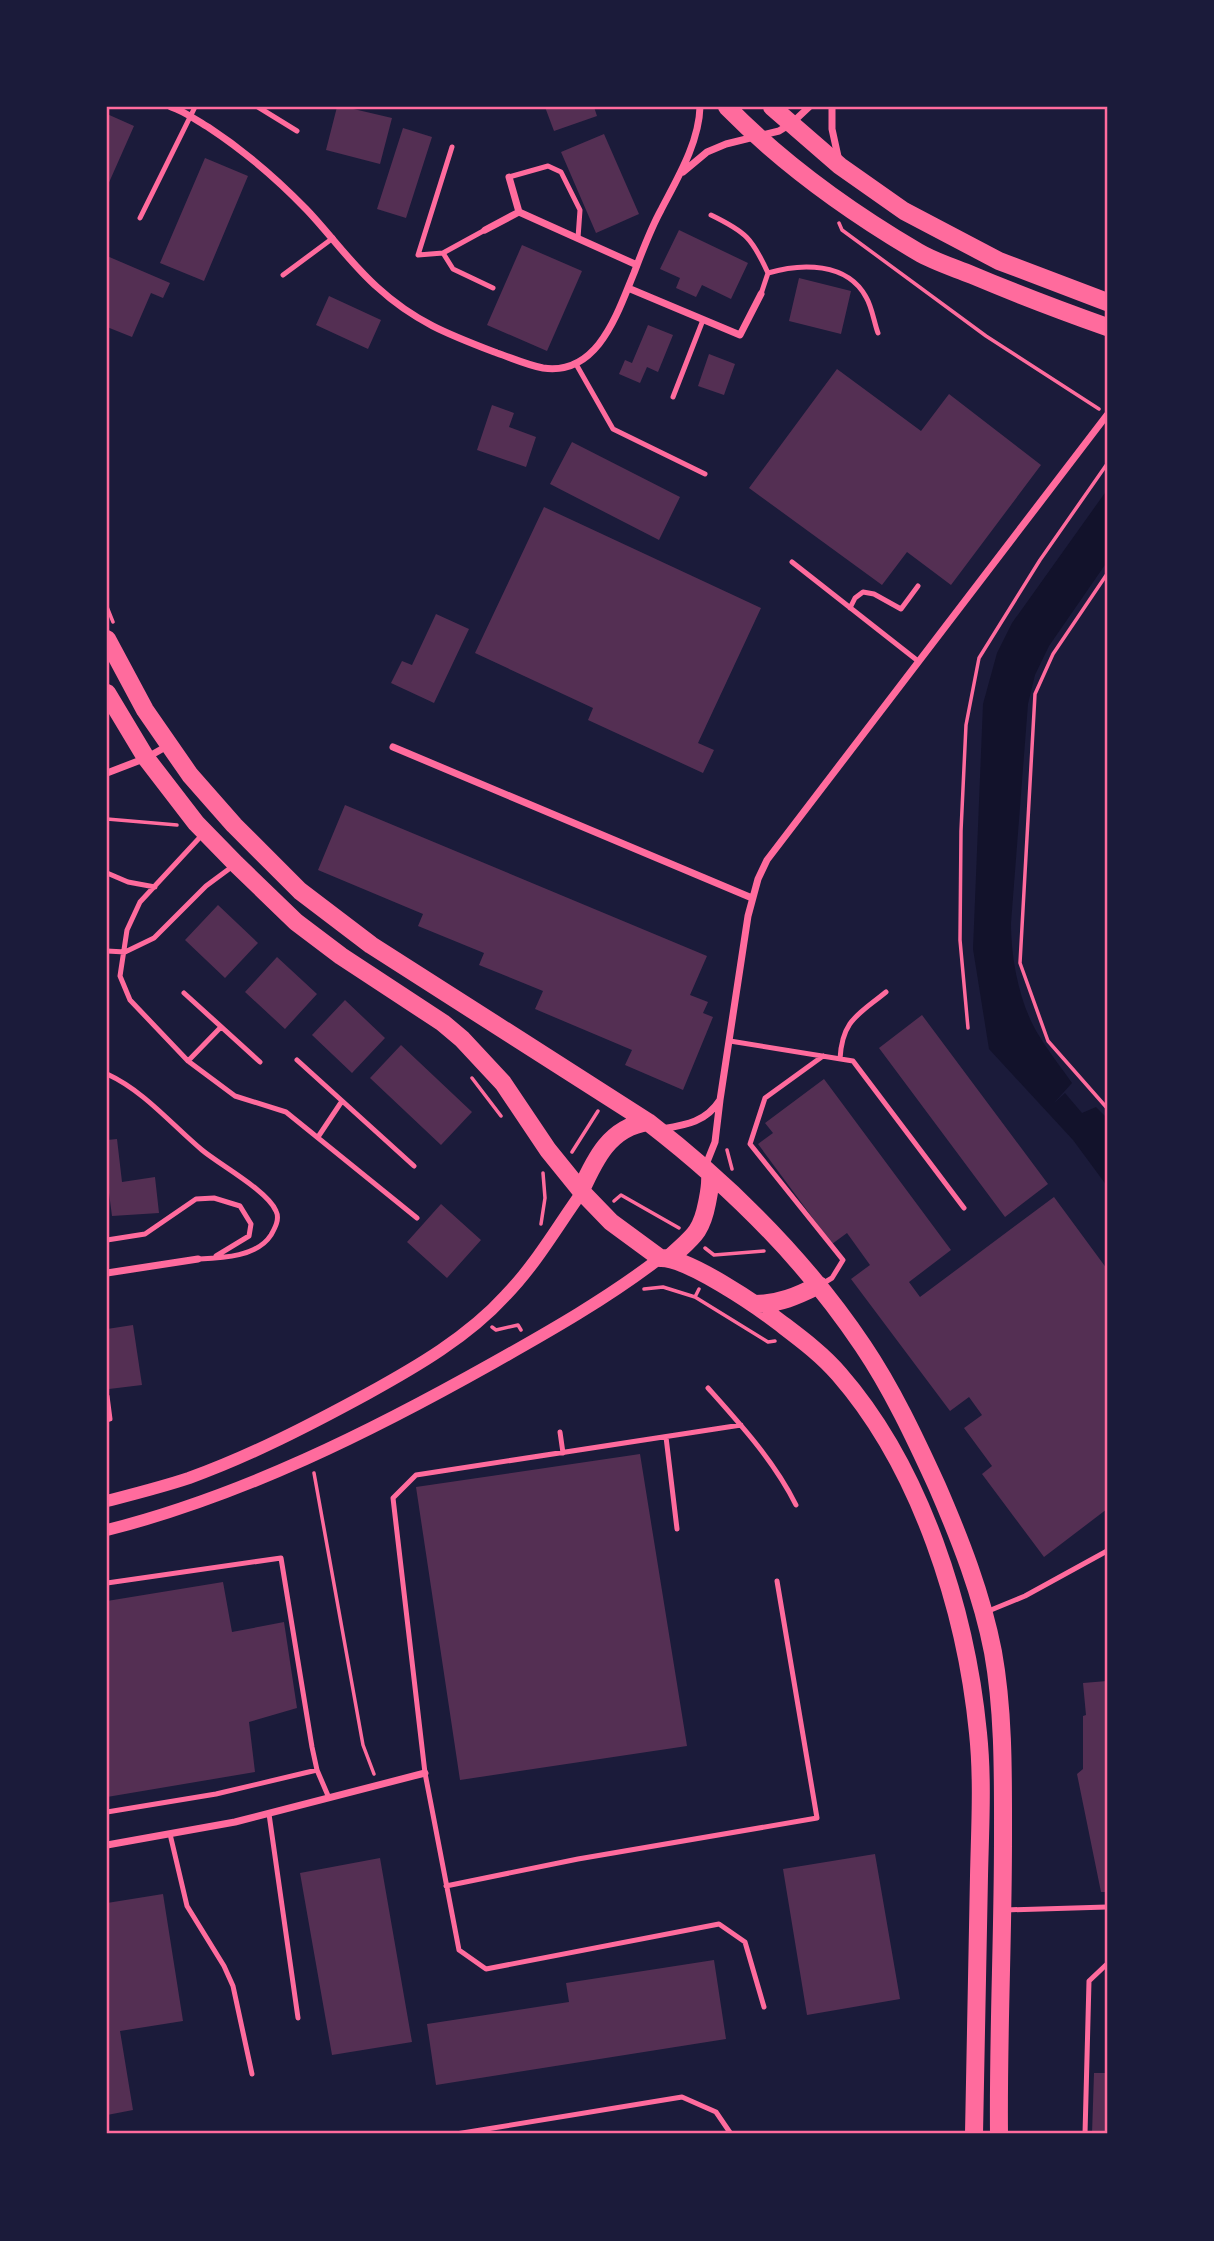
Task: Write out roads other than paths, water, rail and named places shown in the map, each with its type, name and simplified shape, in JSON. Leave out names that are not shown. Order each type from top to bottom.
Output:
[{"type":"main road","points":[[727,107],[756,136],[834,197],[920,253],[1000,287],[1107,327]]},
{"type":"main road","points":[[772,107],[840,166],[904,211],[999,261],[1107,302]]},
{"type":"main road","points":[[112,635],[145,710],[190,775],[234,825],[300,891],[371,946],[653,1126],[741,1199],[780,1239],[819,1285],[864,1347],[916,1441],[954,1526],[983,1613],[993,1653],[999,1706],[1003,1793],[999,2134]]},
{"type":"main road","points":[[107,693],[146,758],[201,827],[236,864],[296,922],[341,956],[443,1023],[481,1058],[503,1083],[548,1150],[581,1191],[611,1222],[665,1258],[719,1281],[755,1304],[802,1339],[838,1372],[868,1410],[917,1498],[949,1580],[972,1684],[978,1735],[980,1795],[974,2134]]},
{"type":"main road","points":[[201,827],[234,825]]},
{"type":"main road","points":[[234,825],[240,847],[236,864]]},
{"type":"main road","points":[[387,985],[399,964]]},
{"type":"main road","points":[[581,1191],[604,1145],[629,1127],[653,1126]]},
{"type":"main road","points":[[665,1258],[698,1232],[703,1224],[711,1183],[707,1171]]},
{"type":"main road","points":[[755,1304],[775,1304],[819,1285]]},
{"type":"main road","points":[[893,1454],[916,1441]]},
{"type":"street","points":[[171,107],[222,136],[265,171],[304,207],[376,286],[411,315],[436,329],[527,364],[560,368],[576,364],[599,344],[611,328],[660,212],[683,172],[700,107]]},
{"type":"street","points":[[683,172],[707,152],[726,144],[779,131],[809,107]]},
{"type":"street","points":[[832,107],[832,129],[840,166]]},
{"type":"street","points":[[509,177],[519,212]]},
{"type":"street","points":[[519,212],[637,265]]},
{"type":"street","points":[[485,230],[519,212]]},
{"type":"street","points":[[628,288],[740,335],[761,294]]},
{"type":"street","points":[[707,1171],[715,1142],[752,898],[767,860],[1107,414]]},
{"type":"street","points":[[107,773],[146,758],[169,745]]},
{"type":"street","points":[[393,747],[752,898]]},
{"type":"street","points":[[653,1126],[695,1122],[709,1113],[720,1100]]},
{"type":"street","points":[[107,1501],[188,1478],[232,1460],[324,1417],[423,1361],[465,1332],[505,1297],[538,1257],[581,1191]]},
{"type":"street","points":[[107,1530],[167,1513],[308,1458],[440,1393],[665,1258]]},
{"type":"street","points":[[107,1273],[198,1259]]},
{"type":"street","points":[[107,1845],[235,1822],[425,1773]]},
{"type":"lane","points":[[141,218],[195,107]]},
{"type":"lane","points":[[258,107],[297,131]]},
{"type":"lane","points":[[452,148],[418,255],[443,253],[485,230]]},
{"type":"lane","points":[[509,177],[548,166],[561,172],[580,210],[578,238]]},
{"type":"lane","points":[[711,215],[739,229],[755,244],[768,273],[761,294]]},
{"type":"lane","points":[[283,275],[333,238]]},
{"type":"lane","points":[[443,253],[453,269],[493,288]]},
{"type":"lane","points":[[768,273],[792,266],[820,267],[850,278],[866,297],[878,333]]},
{"type":"lane","points":[[673,397],[703,320]]},
{"type":"lane","points":[[576,364],[613,429],[705,474]]},
{"type":"lane","points":[[792,562],[918,661]]},
{"type":"lane","points":[[850,608],[855,598],[863,592],[874,594],[901,609],[918,586]]},
{"type":"lane","points":[[201,827],[155,887],[140,902],[127,930],[120,976],[130,1000],[188,1060],[235,1096],[286,1112],[417,1218]]},
{"type":"lane","points":[[107,951],[125,951],[154,938],[206,887],[236,864]]},
{"type":"lane","points":[[107,873],[128,883],[155,887]]},
{"type":"lane","points":[[840,1059],[845,1029],[886,992]]},
{"type":"lane","points":[[184,993],[260,1062]]},
{"type":"lane","points":[[188,1060],[221,1027]]},
{"type":"lane","points":[[730,1041],[853,1061],[964,1208]]},
{"type":"lane","points":[[819,1285],[832,1278],[844,1260],[750,1144],[765,1098],[823,1056]]},
{"type":"lane","points":[[297,1060],[414,1166]]},
{"type":"lane","points":[[107,1074],[128,1084],[204,1152],[265,1196],[277,1212],[277,1225],[265,1244],[251,1251],[198,1259]]},
{"type":"lane","points":[[318,1136],[342,1101]]},
{"type":"lane","points":[[107,1240],[145,1234],[196,1199],[214,1198],[240,1206],[251,1224],[249,1236],[210,1259]]},
{"type":"lane","points":[[708,1388],[741,1425],[784,1481],[796,1505]]},
{"type":"lane","points":[[107,1396],[110,1419],[107,1420]]},
{"type":"lane","points":[[741,1425],[416,1475],[393,1498],[425,1773],[459,1950],[486,1969],[719,1924],[745,1942],[764,2007]]},
{"type":"lane","points":[[560,1432],[563,1453]]},
{"type":"lane","points":[[666,1437],[677,1529]]},
{"type":"lane","points":[[983,1613],[1025,1596],[1107,1550]]},
{"type":"lane","points":[[107,1583],[265,1559],[281,1559],[317,1770],[329,1798]]},
{"type":"lane","points":[[446,1886],[578,1859],[817,1818],[777,1581]]},
{"type":"lane","points":[[107,1812],[216,1794],[317,1770]]},
{"type":"lane","points":[[269,1814],[298,2018]]},
{"type":"lane","points":[[170,1834],[187,1906],[224,1966],[233,1986],[251,2074]]},
{"type":"lane","points":[[1003,1910],[1107,1907]]},
{"type":"lane","points":[[1085,2134],[1089,1981],[1107,1964]]},
{"type":"lane","points":[[456,2134],[682,2097],[716,2112],[731,2134]]}]
